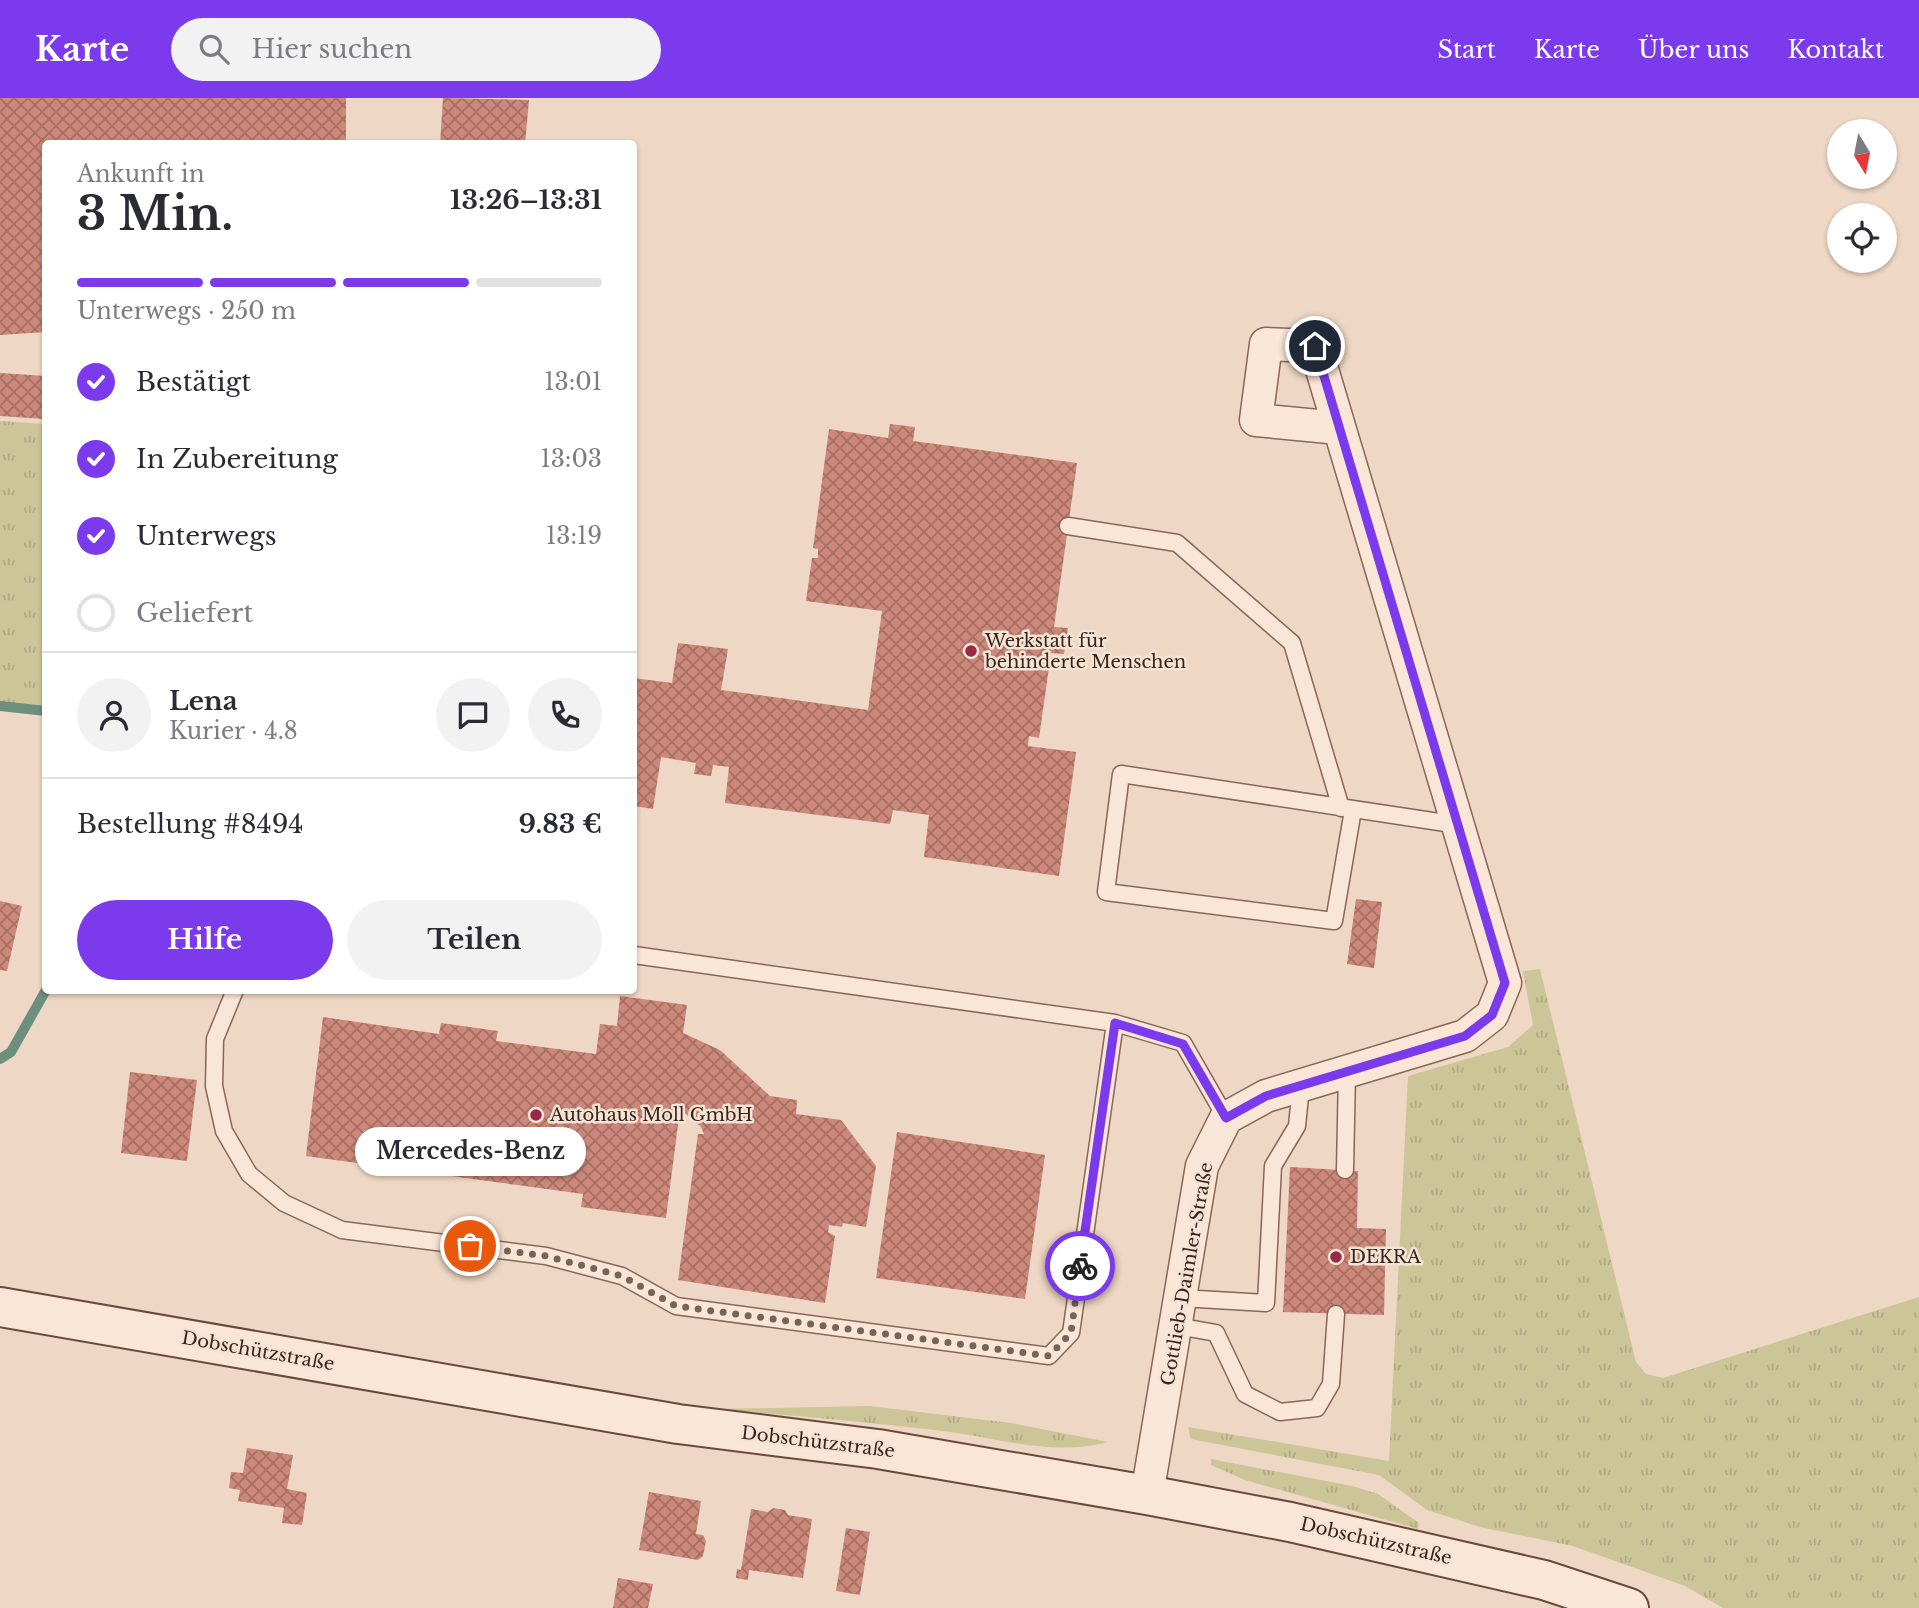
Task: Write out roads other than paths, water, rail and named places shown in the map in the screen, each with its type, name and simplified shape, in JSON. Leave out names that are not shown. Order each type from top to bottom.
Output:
[{"type":"street","points":[[1226,1118],[1266,1096],[1465,1036],[1492,1015],[1505,983],[1339,428]]},
{"type":"street","name":"Gottlieb-Daimler-Straße","points":[[1147,1495],[1202,1166],[1226,1118]]},
{"type":"street","name":"Dobschützstraße","points":[[0,1307],[678,1424],[878,1449],[1147,1495],[1290,1522],[1544,1580],[1629,1608]]},
{"type":"lane","points":[[1068,526],[1177,544],[1292,643],[1347,809],[1334,921],[1106,892],[1121,774],[1347,809],[1459,825]]},
{"type":"lane","points":[[637,956],[1115,1023],[1183,1044],[1226,1118]]},
{"type":"lane","points":[[233,994],[215,1039],[214,1086],[224,1131],[249,1174],[284,1203],[342,1230],[546,1256],[622,1276],[676,1306],[1049,1356],[1071,1333],[1115,1023]]},
{"type":"lane","points":[[1345,1170],[1347,1072]]},
{"type":"lane","points":[[1179,1312],[1266,1303],[1273,1166],[1297,1126],[1301,1086]]},
{"type":"lane","points":[[1179,1312],[1216,1333],[1245,1394],[1280,1412],[1317,1408],[1331,1384],[1336,1314]]},
{"type":"waterway","points":[[0,706],[42,711]]},
{"type":"waterway","points":[[0,1059],[11,1052],[44,994]]},
{"type":"place","name":"Werkstatt für behinderte Menschen","points":[[971,651]]},
{"type":"place","name":"Autohaus Moll GmbH","points":[[536,1115]]},
{"type":"place","name":"Mercedes-Benz","points":[[470,1246]]},
{"type":"place","name":"DEKRA","points":[[1336,1257]]}]
